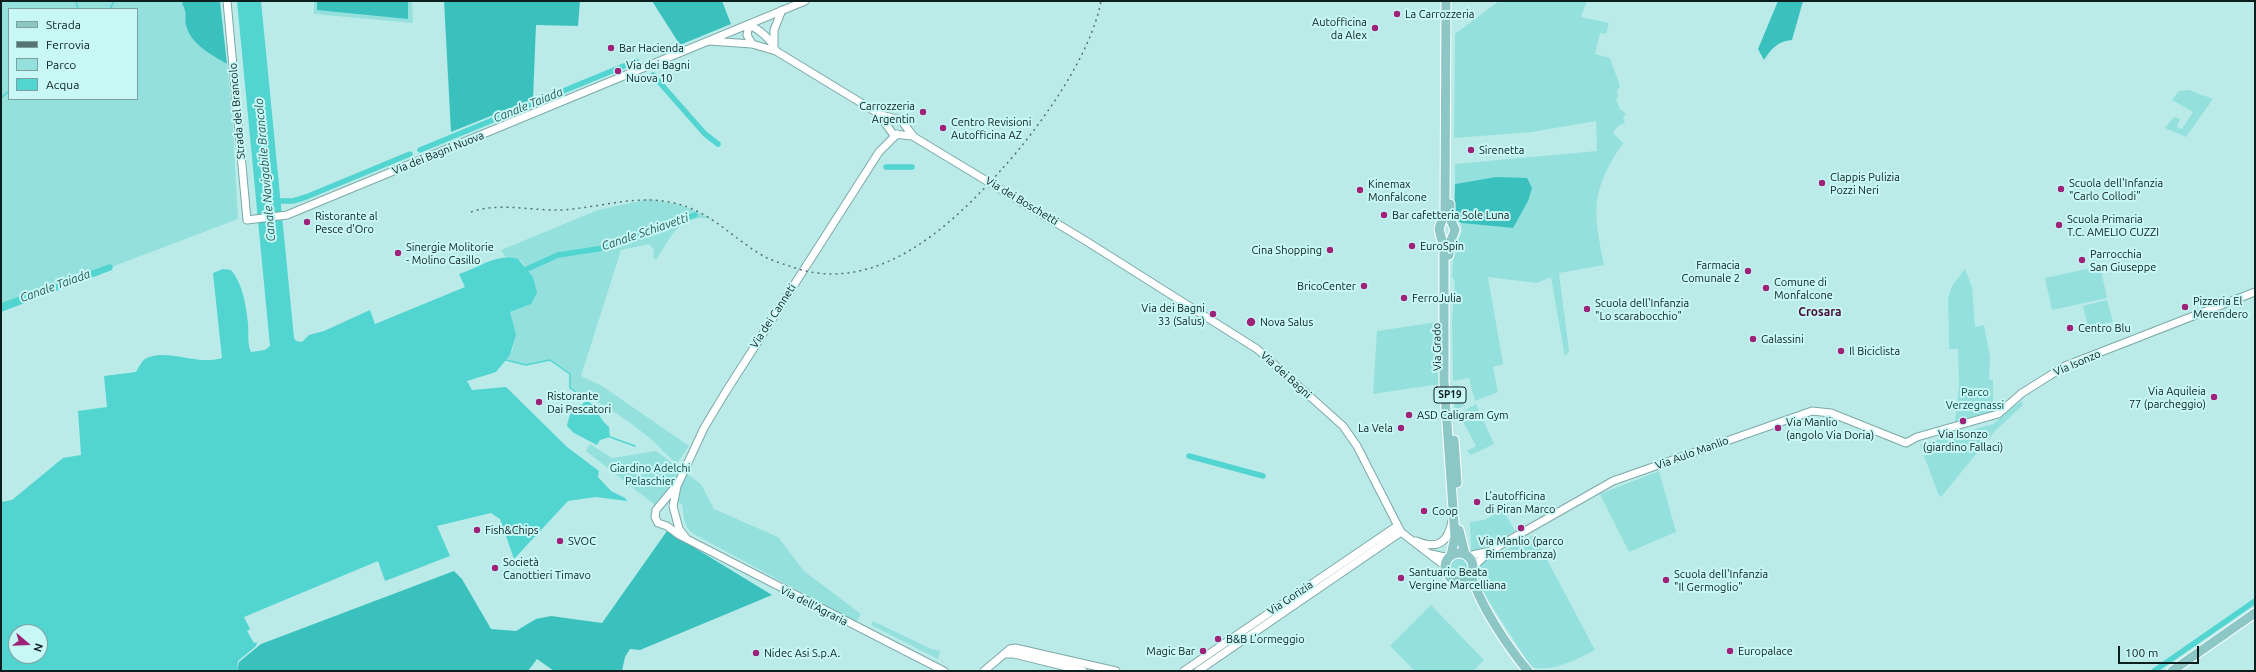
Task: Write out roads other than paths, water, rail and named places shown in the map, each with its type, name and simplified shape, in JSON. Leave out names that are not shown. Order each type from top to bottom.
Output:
[{"type":"main road","name":"Via Grado","points":[[1446,1],[1445,211],[1442,224],[1439,229],[1444,248],[1444,381],[1454,541],[1448,560]]},
{"type":"main road","name":"Via Grado","points":[[1452,1],[1450,206],[1452,223],[1455,228],[1450,243],[1448,275],[1449,369],[1459,535],[1466,555]]},
{"type":"main road","points":[[1442,224],[1447,222],[1452,223]]},
{"type":"main road","points":[[1442,236],[1446,238],[1453,235]]},
{"type":"main road","points":[[1476,592],[1472,570],[1466,555],[1458,553],[1448,560],[1450,577],[1461,581],[1476,592],[1517,657],[1528,671]]},
{"type":"main road","points":[[1461,581],[1472,570]]},
{"type":"main road","points":[[2172,671],[2255,613]]},
{"type":"street","name":"Strada del Brancolo","points":[[227,1],[246,220]]},
{"type":"street","name":"Via dei Bagni Nuova","points":[[246,220],[288,215],[805,1]]},
{"type":"street","points":[[775,48],[774,30],[782,10]]},
{"type":"street","points":[[748,24],[747,35],[752,44]]},
{"type":"street","name":"Via dei Boschetti","points":[[748,24],[754,27],[775,48],[877,113],[898,134],[914,137]]},
{"type":"street","name":"Via dei Boschetti","points":[[709,41],[752,44],[775,48]]},
{"type":"street","name":"Via dei Boschetti","points":[[890,125],[901,120],[904,126],[914,137],[1130,268]]},
{"type":"street","name":"Via dei Canneti","points":[[662,504],[677,486],[704,428],[725,393],[879,152],[890,125]]},
{"type":"street","name":"Via dei Canneti","points":[[879,152],[898,134],[904,126]]},
{"type":"street","name":"Via dei Bagni","points":[[1130,268],[1248,342],[1343,426],[1357,446],[1399,529]]},
{"type":"street","name":"Via Isonzo","points":[[1906,443],[1917,437],[1998,414],[2022,393],[2065,366],[2255,292]]},
{"type":"street","name":"Via Aulo Manlio","points":[[1472,570],[1490,551],[1613,481],[1812,411],[1831,413],[1906,443]]},
{"type":"street","name":"Via dei Canneti","points":[[675,511],[677,486]]},
{"type":"street","points":[[662,504],[675,511],[679,529],[686,538]]},
{"type":"street","name":"Via dell'Agraria","points":[[662,504],[656,510],[655,517],[658,523],[667,526],[686,538],[799,598],[944,671]]},
{"type":"street","points":[[667,526],[672,524],[675,511]]},
{"type":"street","points":[[1408,537],[1426,544],[1440,544],[1448,536],[1453,514]]},
{"type":"street","points":[[1399,529],[1429,553],[1448,560]]},
{"type":"street","name":"Via Gorizia","points":[[1184,671],[1399,529]]},
{"type":"street","name":"Via Gorizia","points":[[1198,671],[1399,529]]},
{"type":"street","name":"Via Aulo Manlio","points":[[1466,555],[1490,551]]},
{"type":"street","points":[[984,671],[1010,649],[1024,649],[1116,671]]},
{"type":"street","points":[[1004,654],[1014,654],[1083,671]]},
{"type":"water","name":"Canale Navigabile Brancolo","points":[[237,1],[261,1],[294,338],[296,341],[302,342],[309,335],[324,331],[370,310],[375,324],[465,287],[459,274],[495,260],[503,258],[518,259],[533,277],[537,293],[531,304],[510,312],[516,335],[510,355],[496,372],[467,381],[472,390],[506,387],[567,447],[599,471],[598,477],[611,491],[625,498],[627,501],[596,497],[568,501],[514,559],[500,519],[491,513],[437,526],[450,556],[385,581],[378,561],[244,617],[250,629],[247,631],[254,643],[257,642],[256,646],[238,661],[237,671],[1,671],[1,502],[12,500],[63,458],[81,455],[78,411],[107,407],[104,376],[136,372],[145,359],[153,356],[162,355],[202,360],[222,358],[213,273],[223,269],[231,270],[241,288],[246,310],[251,352],[265,350],[270,346]]},
{"type":"water","points":[[110,264],[113,266],[112,270],[1,312],[1,303]]},
{"type":"water","points":[[585,398],[609,427],[610,437],[600,440],[597,445],[574,433],[567,426],[571,413],[585,402]]},
{"type":"waterway","points":[[76,1],[78,8]]},
{"type":"waterway","points":[[110,8],[114,1]]},
{"type":"waterway","name":"Canale Taiada","points":[[420,150],[636,61]]},
{"type":"waterway","name":"Canale Taiada","points":[[653,75],[705,134],[718,144]]},
{"type":"waterway","points":[[1,98],[8,92]]},
{"type":"waterway","name":"Canale Taiada","points":[[273,201],[293,201],[306,197],[410,154]]},
{"type":"waterway","name":"Canale Schiavetti","points":[[886,167],[912,167]]},
{"type":"waterway","name":"Canale Schiavetti","points":[[527,269],[558,255],[604,248],[695,215]]},
{"type":"waterway","points":[[506,360],[526,365],[550,360],[570,374],[570,388],[585,398]]},
{"type":"waterway","points":[[610,437],[635,446]]},
{"type":"waterway","points":[[1189,456],[1263,476]]},
{"type":"waterway","points":[[2154,671],[2255,601]]},
{"type":"railway","points":[[471,212],[482,209],[504,207],[561,210],[618,202],[646,200],[660,201],[674,203],[699,212],[765,257],[798,269],[828,274],[857,271],[885,263],[912,249],[937,232],[961,212],[1002,169],[1032,133],[1062,90],[1075,68],[1087,45],[1101,1]]},
{"type":"place","name":"La Carrozzeria","points":[[1397,14]]},
{"type":"place","name":"Autofficina da Alex","points":[[1375,28]]},
{"type":"place","name":"Bar Hacienda","points":[[611,48]]},
{"type":"place","name":"Via dei Bagni Nuova 10","points":[[618,71]]},
{"type":"place","name":"Carrozzeria Argentin","points":[[923,112]]},
{"type":"place","name":"Centro Revisioni Autofficina AZ","points":[[943,128]]},
{"type":"place","name":"Sirenetta","points":[[1471,150]]},
{"type":"place","name":"Clappis Pulizia Pozzi Neri","points":[[1822,183]]},
{"type":"place","name":"Scuola dell'Infanzia \"Carlo Collodi\"","points":[[2061,189]]},
{"type":"place","name":"Kinemax Monfalcone","points":[[1360,190]]},
{"type":"place","name":"Bar cafetteria Sole Luna","points":[[1384,215]]},
{"type":"place","name":"Ristorante al Pesce d'Oro","points":[[307,222]]},
{"type":"place","name":"Scuola Primaria T.C. AMELIO CUZZI","points":[[2059,225]]},
{"type":"place","name":"EuroSpin","points":[[1412,246]]},
{"type":"place","name":"Cina Shopping","points":[[1330,250]]},
{"type":"place","name":"Sinergie Molitorie - Molino Casillo","points":[[398,253]]},
{"type":"place","name":"Parrocchia San Giuseppe","points":[[2082,260]]},
{"type":"place","name":"Farmacia Comunale 2","points":[[1748,271]]},
{"type":"place","name":"BricoCenter","points":[[1364,286]]},
{"type":"place","name":"Comune di Monfalcone","points":[[1766,288]]},
{"type":"place","name":"FerroJulia","points":[[1404,298]]},
{"type":"place","name":"Pizzeria El Merendero","points":[[2185,307]]},
{"type":"place","name":"Scuola dell'Infanzia \"Lo scarabocchio\"","points":[[1587,309]]},
{"type":"place","name":"Via dei Bagni 33 (Salus)","points":[[1213,314]]},
{"type":"place","name":"Nova Salus","points":[[1251,322]]},
{"type":"place","name":"Centro Blu","points":[[2070,328]]},
{"type":"place","name":"Galassini","points":[[1753,339]]},
{"type":"place","name":"Il Biciclista","points":[[1841,351]]},
{"type":"place","name":"Via Aquileia 77 (parcheggio)","points":[[2214,397]]},
{"type":"place","name":"Ristorante Dai Pescatori","points":[[539,402]]},
{"type":"place","name":"ASD Caligram Gym","points":[[1409,415]]},
{"type":"place","name":"Via Isonzo (giardino Fallaci)","points":[[1963,421]]},
{"type":"place","name":"La Vela","points":[[1401,428]]},
{"type":"place","name":"Via Manlio (angolo Via Doria)","points":[[1778,428]]},
{"type":"place","name":"L’autofficina di Piran Marco","points":[[1477,502]]},
{"type":"place","name":"Coop","points":[[1424,511]]},
{"type":"place","name":"Via Manlio (parco Rimembranza)","points":[[1521,528]]},
{"type":"place","name":"Fish&Chips","points":[[477,530]]},
{"type":"place","name":"SVOC","points":[[560,541]]},
{"type":"place","name":"Società Canottieri Timavo","points":[[495,568]]},
{"type":"place","name":"Santuario Beata Vergine Marcelliana","points":[[1401,578]]},
{"type":"place","name":"Scuola dell'Infanzia \"Il Germoglio\"","points":[[1666,580]]},
{"type":"place","name":"B&B L’ormeggio","points":[[1218,639]]},
{"type":"place","name":"Magic Bar","points":[[1203,651]]},
{"type":"place","name":"Europalace","points":[[1730,651]]},
{"type":"place","name":"Nidec Asi S.p.A.","points":[[756,653]]},
{"type":"district","name":"Crosara","points":[[1820,312]]},
{"type":"park label","name":"Parco Verzegnassi","points":[[1975,398]]},
{"type":"park label","name":"Giardino Adelchi Pelaschier","points":[[650,474]]}]
